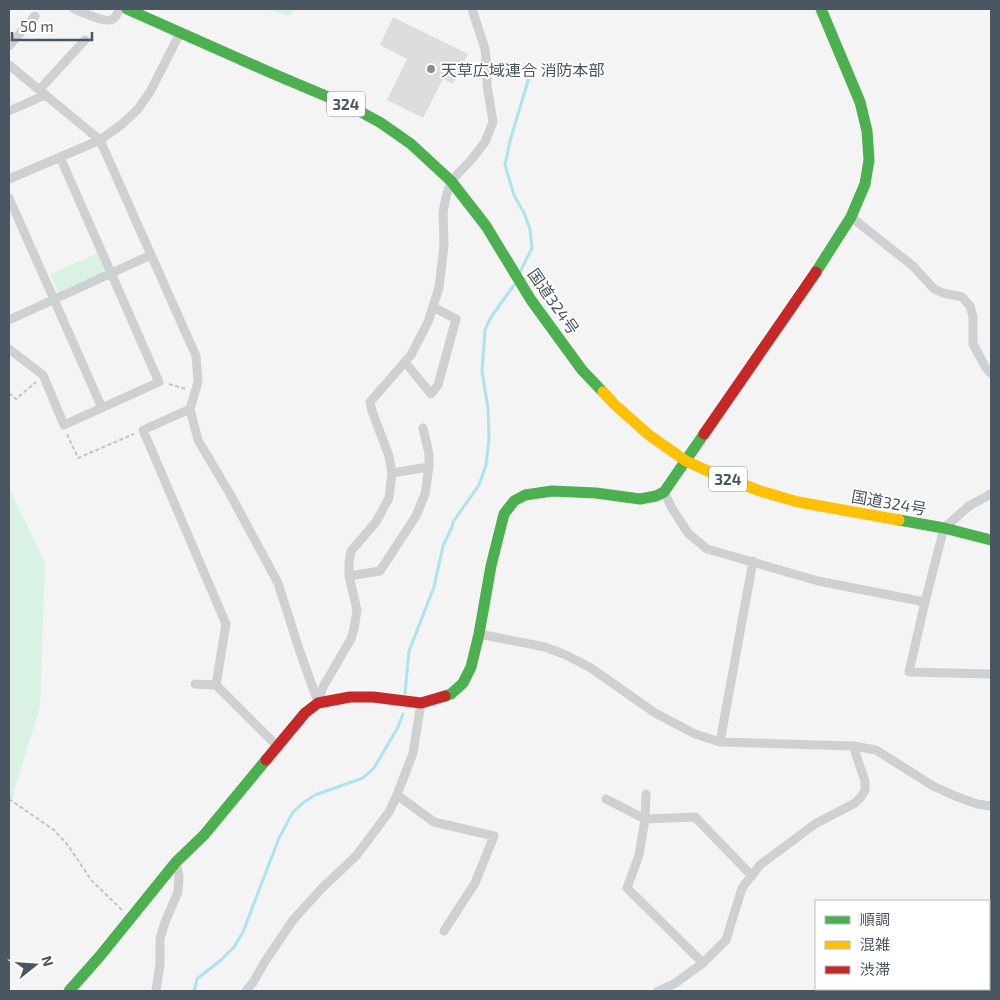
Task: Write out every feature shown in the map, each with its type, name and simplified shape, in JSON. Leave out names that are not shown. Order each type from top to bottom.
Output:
[{"type":"main road","name":"国道324号","points":[[127,9],[276,76],[352,107],[381,123],[411,144],[451,181],[486,226],[531,300],[582,370],[614,404],[649,435],[686,460],[710,472],[760,491],[798,502],[944,528],[991,540]]},
{"type":"main road","points":[[69,991],[132,918],[176,862],[204,835],[304,713],[318,703],[350,697],[373,697],[421,703],[439,700],[451,694],[463,683],[471,667],[480,634],[491,566],[504,514],[514,501],[525,495],[552,491],[596,493],[640,499],[656,496],[664,492],[828,255],[851,217],[865,184],[869,160],[867,131],[860,102],[821,9]]},
{"type":"street","points":[[74,9],[110,21],[114,19],[120,9]]},
{"type":"street","points":[[318,703],[323,687],[351,639],[354,629],[357,610],[349,576],[351,551],[376,522],[389,498],[392,473],[389,456],[370,402],[411,355],[428,322],[439,288],[444,245],[444,212],[451,181],[480,148],[493,122],[487,85],[485,49],[472,9]]},
{"type":"street","points":[[9,46],[35,16]]},
{"type":"street","points":[[9,179],[100,140],[121,125],[138,109],[150,92],[180,33]]},
{"type":"street","points":[[9,111],[42,92],[85,40]]},
{"type":"street","points":[[11,70],[42,92],[100,140],[196,356],[198,382],[190,409],[198,440],[278,583],[318,703]]},
{"type":"street","points":[[9,349],[43,375],[64,425],[160,382],[60,157]]},
{"type":"street","points":[[9,198],[102,408]]},
{"type":"street","points":[[851,217],[913,266],[934,289],[942,293],[962,297],[970,306],[973,344],[986,368],[991,373]]},
{"type":"street","points":[[9,320],[151,255]]},
{"type":"street","points":[[405,362],[431,394],[438,385],[456,319],[433,307]]},
{"type":"street","points":[[190,409],[143,430],[226,624],[216,686]]},
{"type":"street","points":[[349,576],[380,571],[416,516],[424,494],[429,467],[429,454],[423,428]]},
{"type":"street","points":[[392,473],[429,467]]},
{"type":"street","points":[[664,492],[688,533],[708,549],[818,581],[925,602]]},
{"type":"street","points":[[991,494],[969,506],[944,528],[909,672],[991,674]]},
{"type":"street","points":[[720,742],[753,561]]},
{"type":"street","points":[[480,634],[545,648],[566,655],[591,668],[655,713],[696,734],[720,742],[853,746],[876,750],[933,786],[977,804],[991,806]]},
{"type":"street","points":[[195,684],[216,686],[277,746]]},
{"type":"street","points":[[246,991],[293,920],[322,888],[356,856],[389,812],[413,753],[421,703]]},
{"type":"street","points":[[658,991],[674,984],[703,963],[726,940],[742,888],[760,865],[814,824],[855,803],[861,797],[865,790],[865,781],[853,746]]},
{"type":"street","points":[[646,794],[646,819],[639,855],[627,888],[703,963]]},
{"type":"street","points":[[397,795],[434,822],[494,836],[475,883],[444,931]]},
{"type":"street","points":[[606,799],[646,819],[695,817],[752,876]]},
{"type":"street","points":[[156,991],[160,964],[160,939],[178,892],[179,877],[176,862]]},
{"type":"path","points":[[9,393],[16,399],[43,375]]},
{"type":"path","points":[[160,382],[196,391]]},
{"type":"path","points":[[64,425],[78,458],[143,430]]},
{"type":"path","points":[[9,799],[54,830],[67,844],[92,881],[132,918]]},
{"type":"green space","points":[[266,9],[295,9],[289,16]]},
{"type":"green space","points":[[98,253],[106,271],[58,292],[50,274]]},
{"type":"green space","points":[[9,487],[45,563],[40,707],[9,809]]},
{"type":"building","name":"天草広域連合 消防本部","points":[[393,17],[468,54],[453,84],[443,79],[423,118],[387,100],[407,59],[380,45]]},
{"type":"waterway","points":[[520,272],[532,248],[530,229],[514,195],[505,165],[510,141],[530,74]]},
{"type":"waterway","points":[[405,693],[409,651],[434,587],[443,546],[453,522],[479,485],[486,465],[489,438],[488,409],[482,371],[485,330],[491,317],[514,285]]},
{"type":"waterway","points":[[194,991],[197,979],[234,947],[243,932],[279,838],[293,812],[315,795],[363,778],[374,768],[398,727],[403,714]]},
{"type":"traffic: fast","points":[[127,9],[352,107],[381,123],[411,144],[451,181],[486,226],[531,300],[582,370],[603,392]]},
{"type":"traffic: fast","points":[[816,272],[851,217],[865,184],[869,160],[867,131],[860,102],[821,9]]},
{"type":"traffic: fast","points":[[445,696],[451,694],[463,683],[471,667],[491,566],[504,514],[514,501],[525,495],[552,491],[596,493],[640,499],[656,496],[664,492],[704,434]]},
{"type":"traffic: fast","points":[[899,520],[944,528],[991,540]]},
{"type":"traffic: fast","points":[[69,991],[100,956],[176,862],[204,835],[266,760]]},
{"type":"traffic: slow","points":[[603,392],[649,435],[686,461],[710,472],[760,491],[798,502],[899,520]]},
{"type":"traffic: jam","points":[[704,434],[816,272]]},
{"type":"traffic: jam","points":[[266,760],[305,713],[318,703],[350,697],[373,697],[421,703],[445,696]]},
{"type":"place","name":"天草広域連合 消防本部","points":[[431,69]]}]
